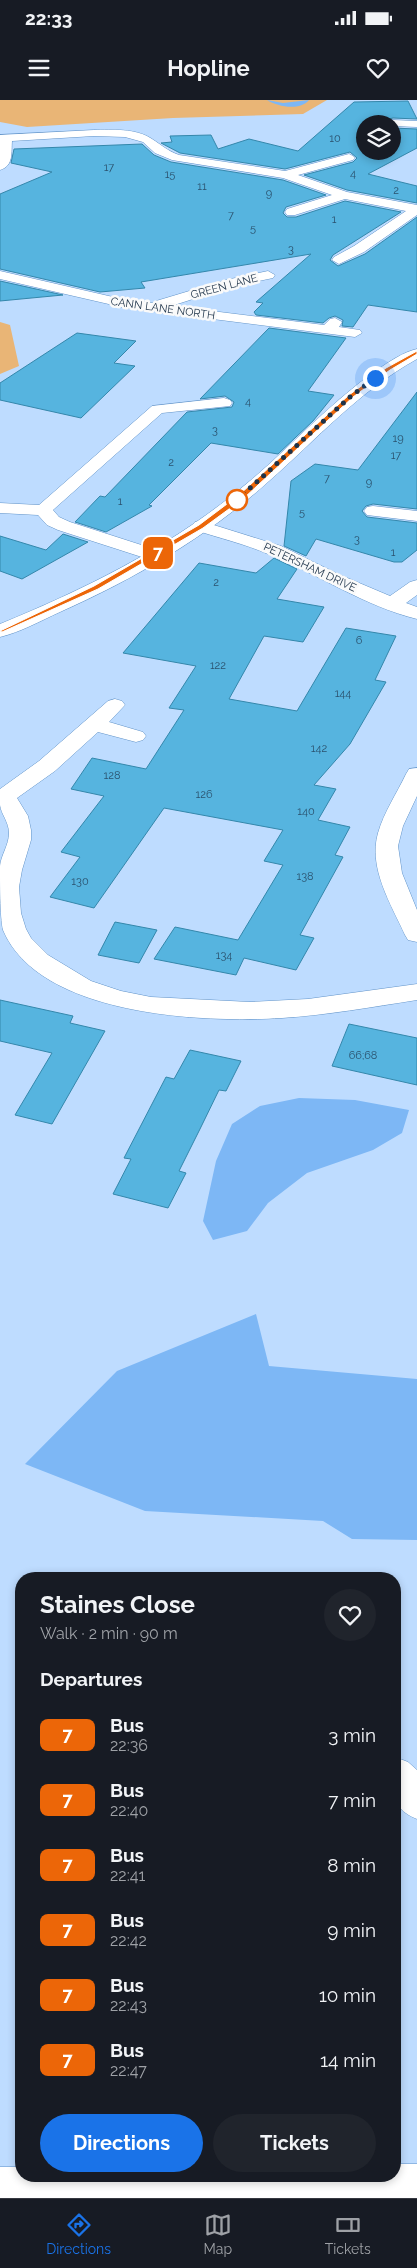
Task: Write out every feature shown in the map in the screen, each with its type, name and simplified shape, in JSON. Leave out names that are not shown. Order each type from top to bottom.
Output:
[{"type":"street","points":[[401,123],[417,124]]},
{"type":"street","points":[[0,166],[5,161],[3,138],[94,133],[126,134],[147,140],[159,151],[176,158],[285,174],[344,195],[417,209]]},
{"type":"street","points":[[285,174],[348,158]]},
{"type":"street","points":[[286,214],[344,195]]},
{"type":"street","points":[[338,260],[359,249],[417,209]]},
{"type":"street","name":"CANN LANE NORTH","points":[[0,274],[46,287],[126,304],[332,326],[355,333]]},
{"type":"street","name":"GREEN LANE","points":[[151,308],[230,283],[268,274]]},
{"type":"street","points":[[0,631],[96,588],[201,526],[241,497],[351,396],[388,369],[417,353]]},
{"type":"street","points":[[0,508],[43,510],[158,410],[224,403]]},
{"type":"street","points":[[43,510],[53,521],[64,526],[154,555]]},
{"type":"street","points":[[373,511],[417,516]]},
{"type":"street","name":"PETERSHAM DRIVE","points":[[201,526],[275,550],[392,604],[417,612]]},
{"type":"street","points":[[392,604],[417,586]]},
{"type":"street","points":[[115,705],[48,766],[2,796],[17,816],[20,831],[18,847],[10,870],[7,894],[10,916],[18,937],[34,957],[58,974],[86,989],[114,999],[146,1005],[251,1011],[292,1009],[417,992]]},
{"type":"street","points":[[94,724],[136,736]]},
{"type":"street","points":[[417,774],[389,834],[388,856],[392,880],[417,935]]},
{"type":"street","points":[[401,1779],[417,1801]]},
{"type":"street","points":[[0,2189],[417,2186]]},
{"type":"shaded area","points":[[0,100],[327,100],[303,114],[173,118],[27,127],[0,122]]},
{"type":"shaded area","points":[[0,322],[10,325],[19,366],[0,374]]},
{"type":"water","points":[[299,1098],[355,1100],[409,1110],[402,1133],[373,1150],[307,1173],[268,1203],[247,1231],[213,1240],[203,1221],[216,1161],[232,1124],[260,1106]]},
{"type":"water","points":[[256,1314],[269,1366],[417,1379],[417,1540],[352,1539],[323,1521],[145,1511],[25,1464],[117,1371]]},
{"type":"building","points":[[408,101],[417,119],[401,118],[401,115],[356,115],[356,157],[350,152],[285,169],[180,153],[161,143],[172,142],[170,136],[211,135],[218,149],[249,139],[298,151],[354,102]]},
{"type":"building","points":[[401,128],[417,129],[417,148],[401,156]]},
{"type":"building","points":[[142,144],[154,155],[171,162],[283,180],[326,195],[286,207],[283,213],[287,217],[296,217],[345,201],[401,212],[333,255],[330,260],[338,266],[365,254],[417,217],[417,312],[368,305],[353,327],[342,326],[343,320],[335,316],[323,323],[256,315],[254,312],[263,303],[256,302],[311,254],[141,282],[145,288],[100,292],[0,269],[0,194],[52,172],[11,163],[14,149]]},
{"type":"building","points":[[356,159],[394,160],[368,174],[417,186],[417,203],[347,190],[304,175],[353,162]]},
{"type":"building","points":[[0,281],[63,295],[0,301]]},
{"type":"building","points":[[269,328],[346,338],[308,391],[334,395],[313,421],[278,454],[211,443],[149,505],[152,506],[106,532],[75,522],[100,496],[105,497],[187,412],[232,407],[234,402],[225,396],[200,399]]},
{"type":"building","points":[[77,333],[136,341],[114,363],[135,366],[81,418],[0,400],[0,383]]},
{"type":"building","points":[[417,392],[417,509],[373,504],[366,506],[362,511],[367,517],[417,523],[417,550],[402,562],[394,562],[316,539],[306,556],[284,546],[291,481],[315,464],[358,470]]},
{"type":"building","points":[[63,534],[88,542],[22,579],[0,571],[0,536],[46,550]]},
{"type":"building","points":[[274,558],[297,569],[277,599],[324,607],[303,642],[264,636],[229,699],[297,711],[346,628],[396,636],[375,680],[386,682],[350,744],[314,785],[336,789],[318,820],[350,827],[335,855],[343,857],[300,935],[314,938],[296,970],[244,958],[236,975],[154,959],[175,927],[238,940],[283,865],[264,861],[283,830],[164,808],[94,908],[50,897],[80,857],[61,852],[104,796],[71,789],[92,758],[146,769],[184,710],[169,708],[196,666],[123,653],[199,563],[256,573]]},
{"type":"building","points":[[115,922],[157,930],[139,963],[98,955]]},
{"type":"building","points":[[0,1000],[73,1016],[70,1023],[105,1031],[52,1124],[15,1115],[52,1053],[0,1041]]},
{"type":"building","points":[[349,1024],[417,1038],[417,1085],[332,1066]]},
{"type":"building","points":[[190,1050],[241,1061],[226,1091],[219,1090],[179,1171],[186,1173],[168,1208],[113,1194],[131,1159],[124,1158],[166,1077],[174,1079]]},
{"type":"waterway","points":[[171,100],[177,100]]},
{"type":"waterway","points":[[269,100],[282,105],[303,104],[307,100]]},
{"type":"bus line","name":"7","points":[[0,631],[96,588],[201,526],[241,497],[351,396],[388,369],[417,353]]},
{"type":"route","points":[[237,500],[351,396],[375,378]]}]
